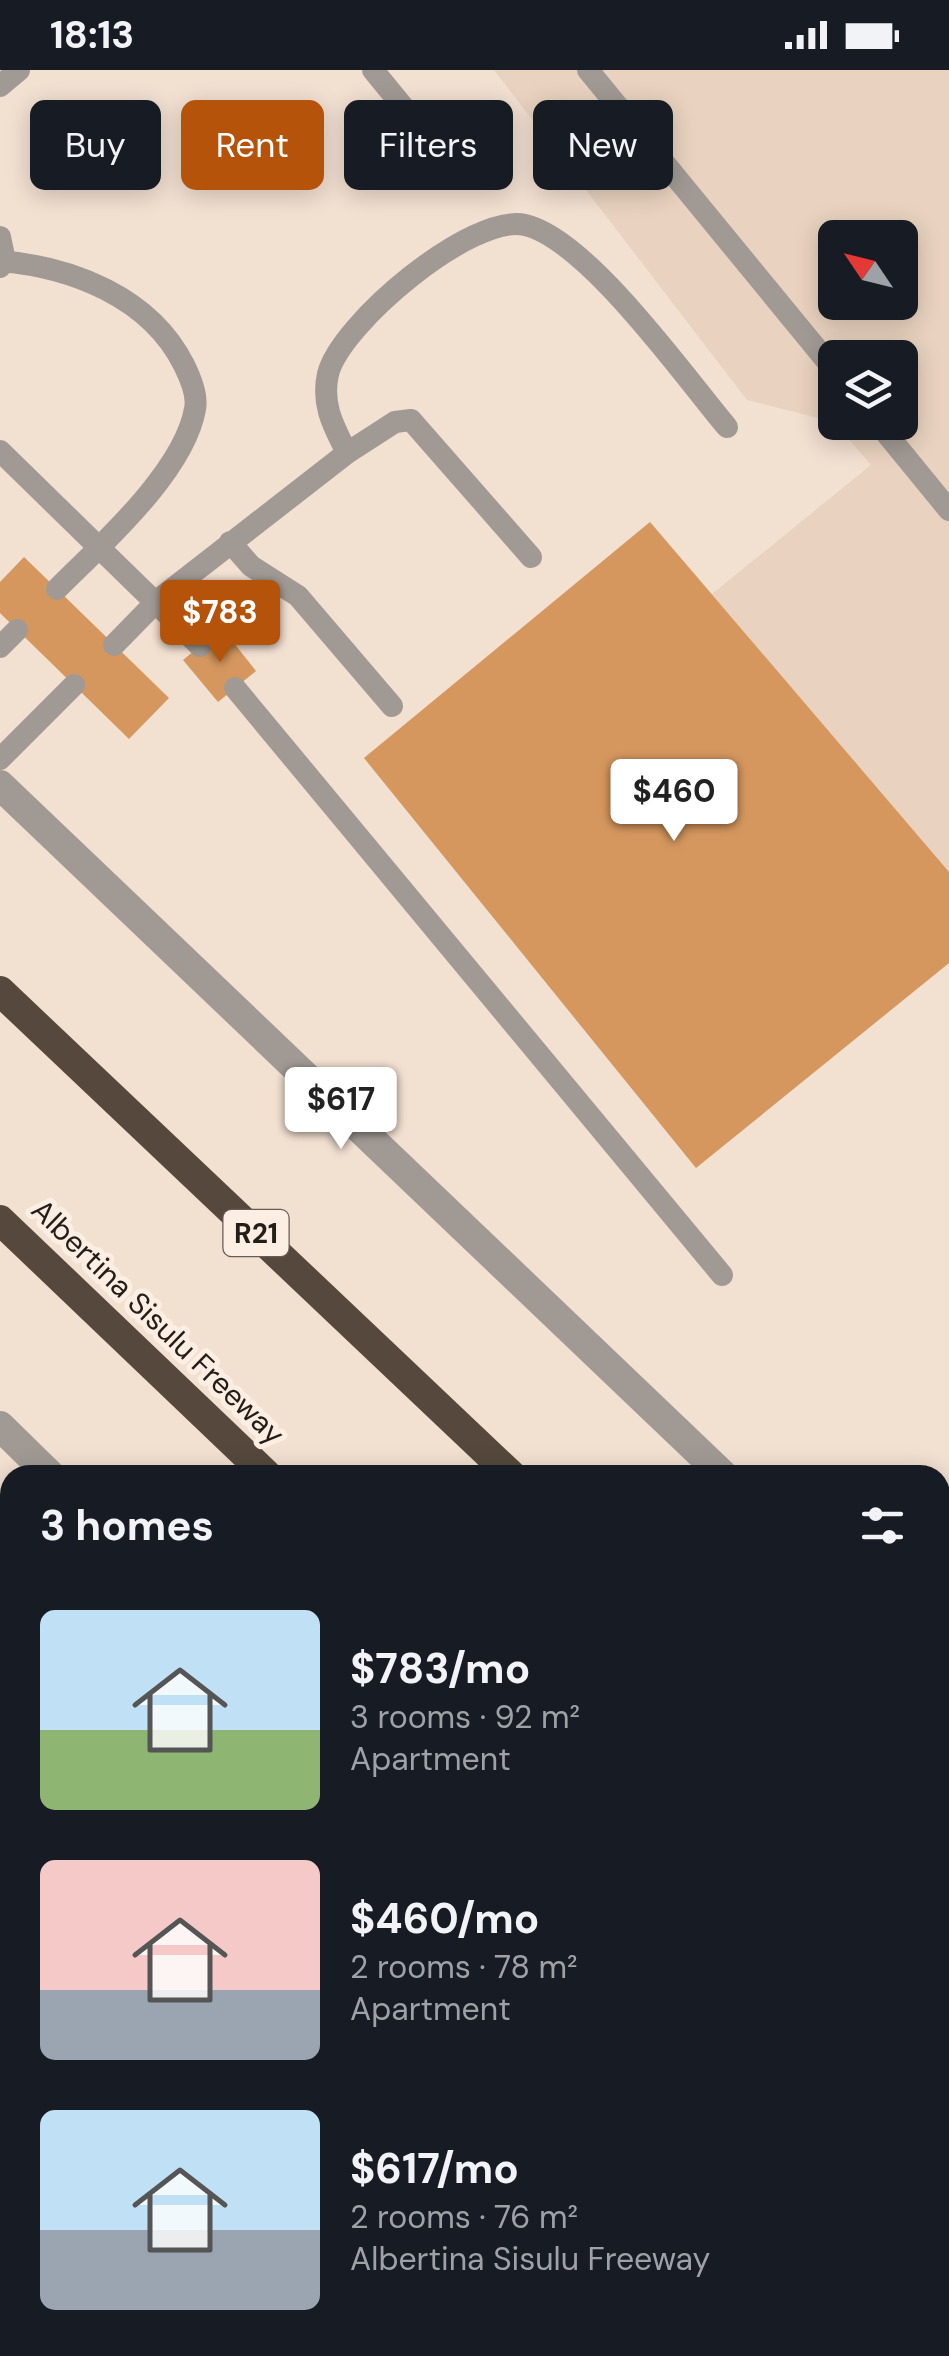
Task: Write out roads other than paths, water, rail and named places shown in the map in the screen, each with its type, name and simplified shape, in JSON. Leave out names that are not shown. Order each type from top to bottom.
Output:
[{"type":"highway","name":"R21","points":[[0,991],[501,1465]]},
{"type":"highway","name":"Albertina Sisulu Freeway","points":[[0,1220],[257,1465]]},
{"type":"street","points":[[0,786],[713,1465]]},
{"type":"street","points":[[0,1426],[40,1465]]},
{"type":"lane","points":[[0,86],[19,70]]},
{"type":"lane","points":[[373,70],[398,100]]},
{"type":"lane","points":[[588,70],[818,350]]},
{"type":"lane","points":[[347,453],[326,410],[325,390],[343,342],[462,239],[492,225],[524,224],[557,239],[589,265],[728,428]]},
{"type":"lane","points":[[0,237],[2,263],[84,278],[129,304],[168,338],[191,380],[196,408],[164,474],[58,589]]},
{"type":"lane","points":[[114,645],[158,600],[230,542],[347,453],[395,422],[411,420],[531,557]]},
{"type":"lane","points":[[893,440],[949,510]]},
{"type":"lane","points":[[0,451],[158,600],[200,646]]},
{"type":"lane","points":[[230,542],[251,566],[298,596],[392,706]]},
{"type":"lane","points":[[0,647],[17,630]]},
{"type":"lane","points":[[0,759],[74,685]]},
{"type":"lane","points":[[236,688],[722,1275]]}]
